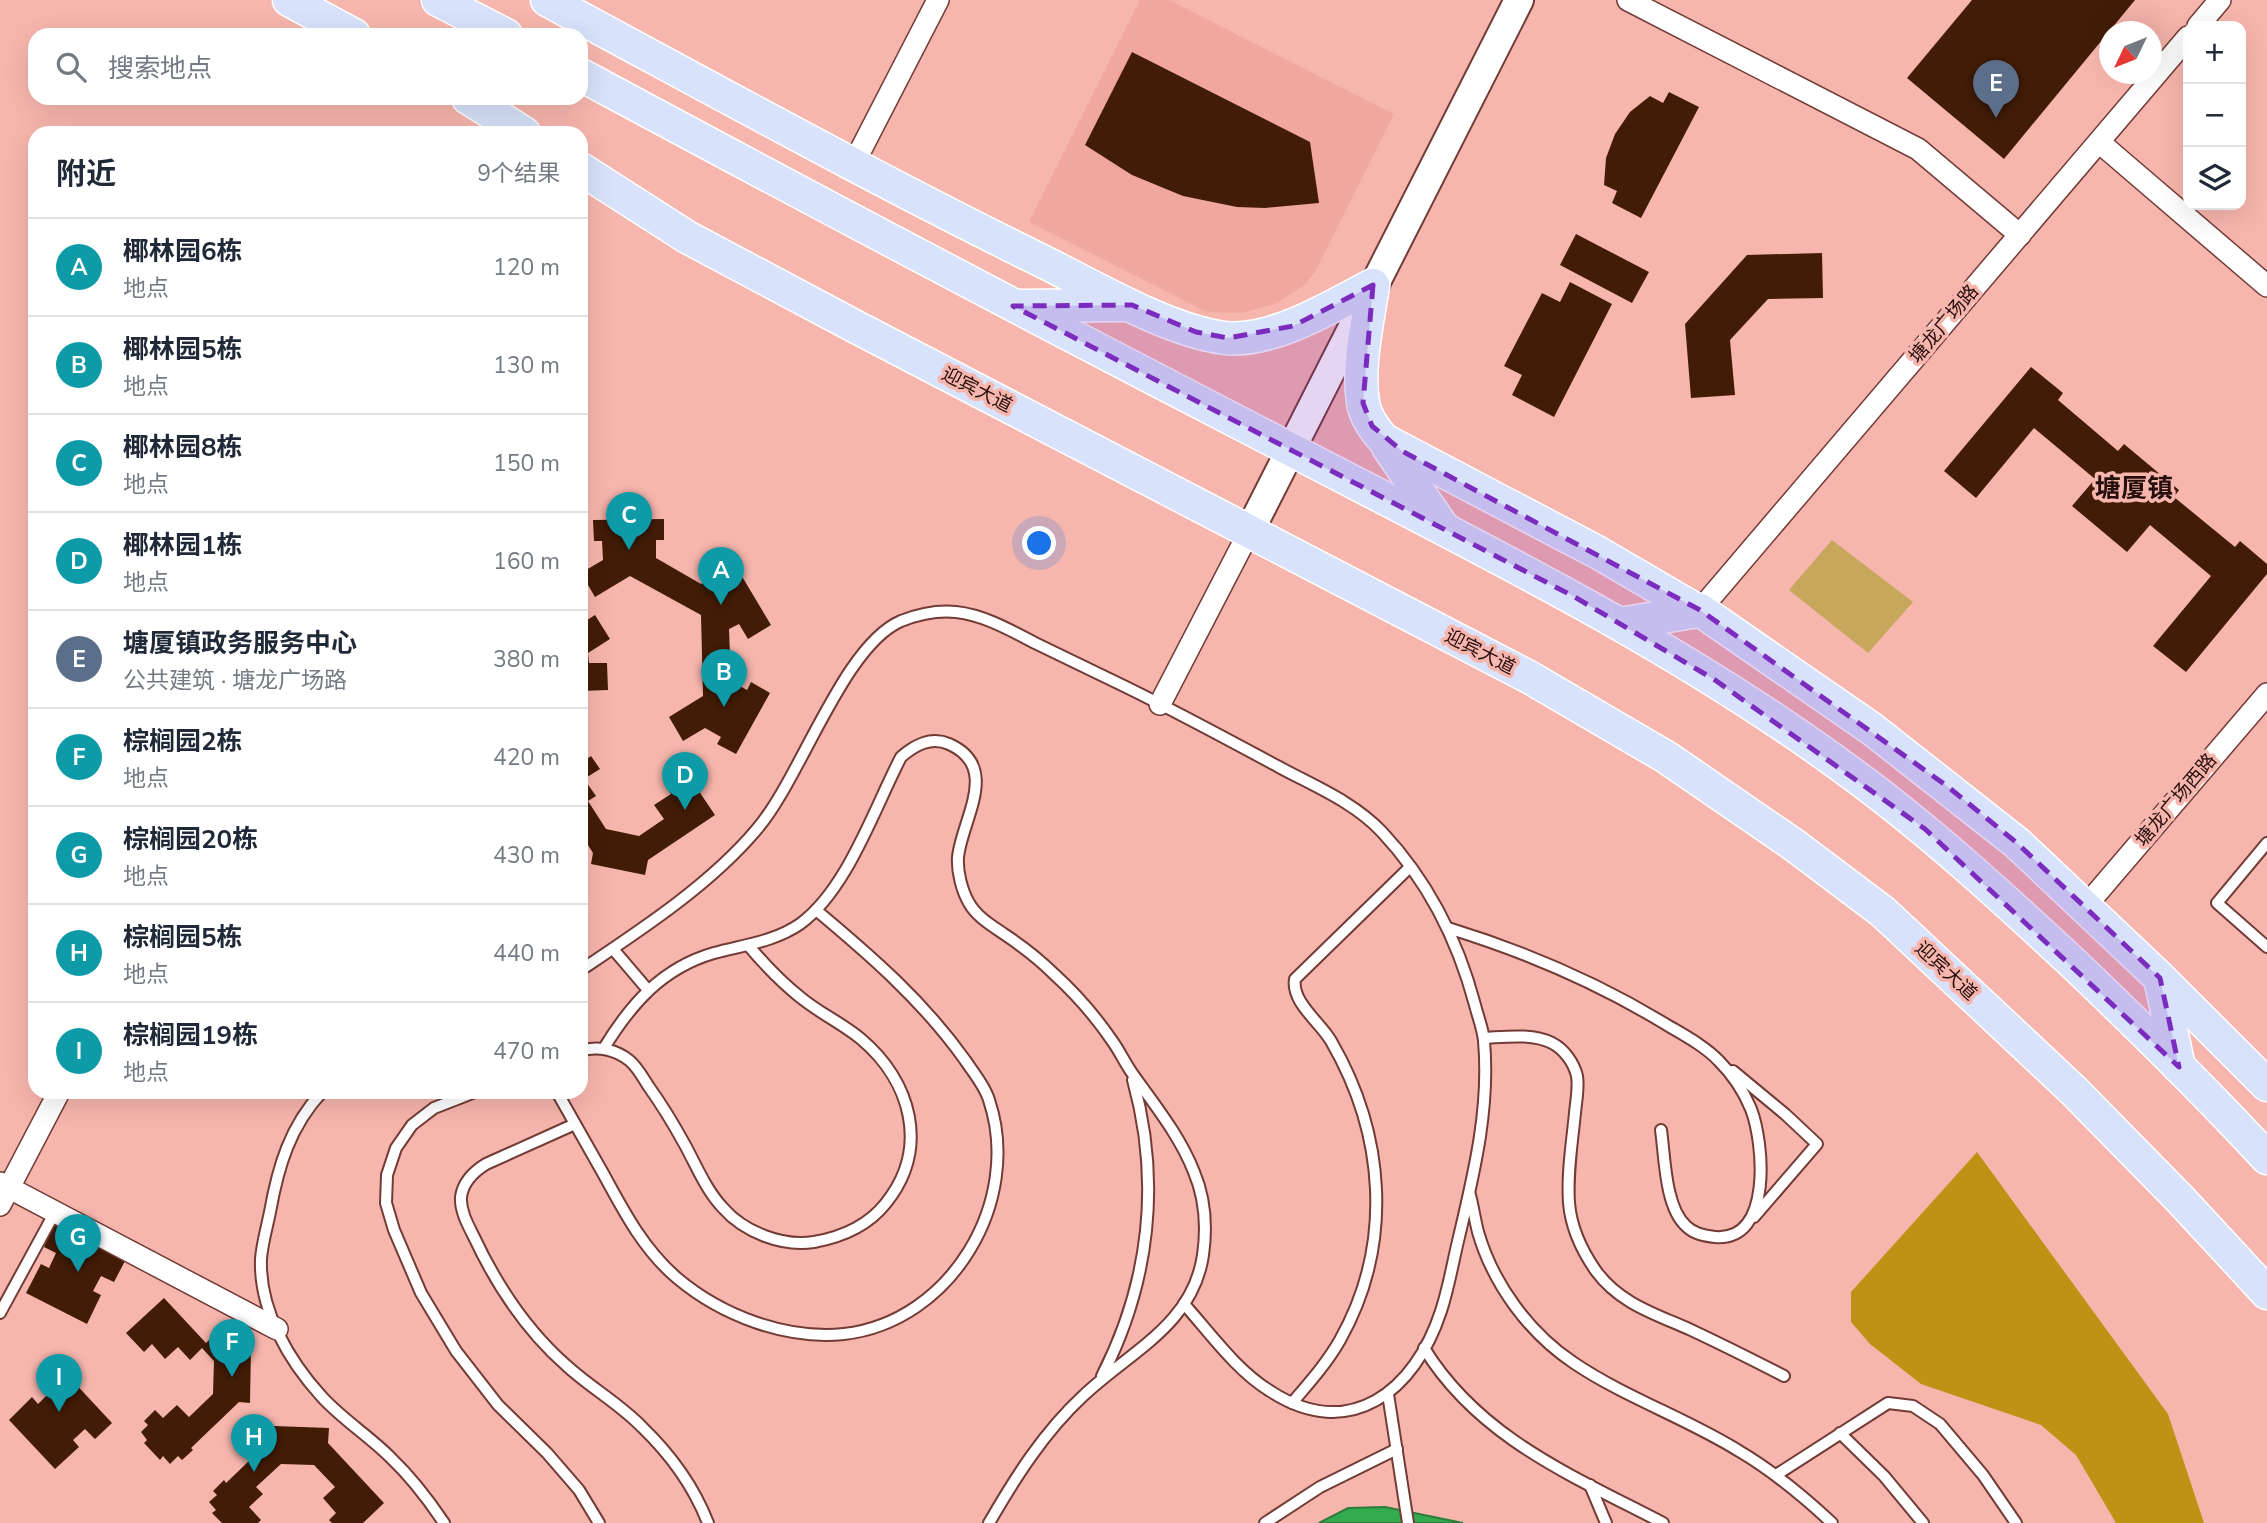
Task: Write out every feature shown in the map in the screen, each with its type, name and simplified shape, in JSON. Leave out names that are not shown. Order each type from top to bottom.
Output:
[{"type":"main road","points":[[289,0],[341,28]]},
{"type":"main road","points":[[438,0],[492,28]]},
{"type":"main road","points":[[547,0],[921,202],[1132,305],[1196,332],[1228,338],[1258,335],[1293,326],[1373,285]]},
{"type":"main road","points":[[588,79],[898,246],[1573,596],[1715,680],[1847,770],[1925,829],[2032,925],[2179,1067],[2267,1158]]},
{"type":"main road","points":[[479,105],[513,126]]},
{"type":"main road","name":"迎宾大道","points":[[588,173],[687,237],[868,334],[1529,677],[1666,757],[1794,845],[1883,912],[2092,1110],[2267,1293]]},
{"type":"main road","points":[[1373,285],[1362,372],[1363,403],[1372,426],[1444,530]]},
{"type":"main road","points":[[1013,306],[1132,305]]},
{"type":"main road","points":[[1384,440],[1597,552],[1699,610],[1872,729],[2017,843],[2160,978],[2267,1085]]},
{"type":"main road","points":[[1620,624],[1699,610]]},
{"type":"main road","points":[[1925,829],[2017,843]]},
{"type":"main road","points":[[2160,978],[2179,1067]]},
{"type":"main road","points":[[2232,1121],[2267,1131]]},
{"type":"street","points":[[853,165],[938,0]]},
{"type":"street","points":[[1160,704],[1519,0]]},
{"type":"street","points":[[1628,0],[1918,149],[2020,235]]},
{"type":"street","points":[[2202,21],[2220,0]]},
{"type":"street","name":"塘龙广场路","points":[[1699,610],[2183,43]]},
{"type":"street","points":[[2099,142],[2267,286]]},
{"type":"street","name":"塘龙广场西路","points":[[2085,907],[2267,694]]},
{"type":"street","points":[[55,1099],[3,1192],[55,1212],[276,1329]]},
{"type":"lane","points":[[588,965],[661,915],[729,858],[759,827],[780,797],[849,673],[873,643],[895,623],[929,612],[960,612],[993,622],[1160,704],[1350,805],[1380,830],[1410,867],[1448,928],[1469,981],[1484,1038],[1485,1093],[1476,1167],[1441,1310],[1424,1348],[1388,1394],[1370,1405],[1348,1412],[1319,1411],[1292,1403],[1266,1390],[1184,1304]]},
{"type":"lane","points":[[604,1048],[623,1017],[648,990],[678,968],[712,953],[774,938],[798,925],[816,910],[836,887],[901,757],[914,746],[929,741],[946,743],[960,750],[971,762],[976,778],[975,795],[958,857],[960,881],[969,903],[984,921],[1030,953],[1076,995],[1114,1044],[1175,1136],[1194,1171],[1203,1200],[1206,1229],[1203,1258],[1194,1286],[1179,1312],[1160,1334],[1082,1396],[1044,1439],[1010,1485],[989,1523]]},
{"type":"lane","points":[[2267,843],[2217,903],[2267,947]]},
{"type":"lane","points":[[1292,1403],[1318,1373],[1340,1340],[1357,1304],[1376,1226],[1377,1186],[1372,1146],[1362,1107],[1327,1034],[1296,996],[1295,979],[1410,867]]},
{"type":"lane","points":[[561,1099],[630,1222],[651,1251],[677,1277],[706,1299],[738,1316],[772,1327],[808,1334],[844,1334],[882,1324],[917,1306],[947,1281],[971,1250],[988,1215],[997,1177],[997,1137],[989,1099],[953,1044],[911,993],[816,910]]},
{"type":"lane","points":[[1448,928],[1531,956],[1589,981],[1666,1024],[1718,1059],[1769,1100],[1817,1144],[1749,1222],[1736,1233],[1719,1238],[1702,1236],[1687,1228],[1676,1214],[1671,1198],[1661,1130]]},
{"type":"lane","points":[[588,1048],[604,1048],[631,1062],[668,1116],[710,1193],[724,1210],[742,1225],[773,1238],[807,1243],[830,1239],[851,1231],[870,1219],[886,1203],[899,1184],[907,1163],[911,1140],[910,1117],[904,1095],[893,1075],[862,1040],[802,999],[764,965],[748,945]]},
{"type":"lane","points":[[613,949],[648,990]]},
{"type":"lane","points":[[1484,1038],[1533,1037],[1553,1043],[1568,1056],[1577,1075],[1568,1180],[1569,1205],[1574,1230],[1584,1253],[1598,1274],[1615,1292],[1635,1306],[1784,1376]]},
{"type":"lane","points":[[1718,1059],[1737,1082],[1751,1108],[1759,1136],[1762,1165],[1758,1194],[1749,1222]]},
{"type":"lane","points":[[1100,1381],[1116,1349],[1132,1305],[1146,1247],[1149,1211],[1146,1140],[1140,1104],[1130,1070]]},
{"type":"lane","points":[[317,1099],[293,1132],[277,1171],[261,1259],[265,1296],[276,1329],[295,1365],[324,1399],[392,1459],[416,1485],[444,1523]]},
{"type":"lane","points":[[457,1099],[434,1108],[412,1125],[396,1148],[387,1175],[386,1203],[394,1230],[421,1293],[456,1351],[498,1405],[547,1453],[579,1490],[599,1523]]},
{"type":"lane","points":[[575,1124],[485,1164],[474,1172],[465,1183],[461,1197],[463,1212],[487,1264],[509,1301],[567,1366],[641,1425],[675,1463],[702,1507],[708,1523]]},
{"type":"lane","points":[[1470,1192],[1478,1233],[1494,1271],[1515,1306],[1542,1337],[1574,1363],[1738,1450],[1776,1475],[1832,1523]]},
{"type":"lane","points":[[0,1313],[55,1212]]},
{"type":"lane","points":[[1424,1348],[1434,1365],[1472,1409],[1517,1446],[1662,1523]]},
{"type":"lane","points":[[1388,1394],[1408,1523]]},
{"type":"lane","points":[[1776,1475],[1888,1403],[1913,1406],[1940,1424],[1983,1475],[2016,1523]]},
{"type":"lane","points":[[1840,1433],[1884,1476],[1923,1523]]},
{"type":"lane","points":[[1265,1523],[1320,1487],[1397,1450]]},
{"type":"lane","points":[[1590,1485],[1606,1523]]},
{"type":"highlighted area","points":[[1373,285],[1363,403],[1372,426],[1402,451],[1700,610],[1947,786],[2017,843],[2160,978],[2179,1067],[1925,829],[1715,680],[1573,596],[1013,306],[1132,305],[1196,332],[1228,338],[1293,326]]},
{"type":"shaded area","points":[[1140,0],[1169,0],[1394,114],[1315,272],[1304,285],[1275,304],[1242,313],[1207,312],[1029,222]]},
{"type":"shaded area","points":[[1832,540],[1913,602],[1868,653],[1789,590]]},
{"type":"shaded area","points":[[1977,1152],[2168,1414],[2204,1523],[2116,1523],[2076,1455],[2041,1425],[1921,1384],[1870,1344],[1851,1322],[1851,1292]]},
{"type":"shaded area","points":[[1385,1507],[1463,1523],[1319,1523],[1348,1508]]},
{"type":"building","points":[[1972,0],[2135,0],[2118,21],[2099,21],[2099,44],[2004,159],[1907,78]]},
{"type":"building","points":[[1132,52],[1310,142],[1319,203],[1265,208],[1237,207],[1183,196],[1132,175],[1085,145]]},
{"type":"building","points":[[1669,92],[1699,107],[1641,218],[1612,203],[1617,191],[1604,185],[1606,158],[1615,134],[1630,112],[1650,96],[1663,103]]},
{"type":"building","points":[[1576,234],[1649,272],[1632,303],[1560,265]]},
{"type":"building","points":[[1822,253],[1823,298],[1768,299],[1730,340],[1735,395],[1691,398],[1685,324],[1747,255]]},
{"type":"building","points":[[1570,282],[1612,304],[1554,417],[1512,395],[1522,375],[1504,366],[1542,293],[1560,302]]},
{"type":"building","points":[[2031,367],[2063,393],[2058,400],[2118,451],[2124,444],[2179,490],[2174,497],[2235,547],[2240,541],[2267,564],[2267,574],[2186,672],[2153,646],[2211,576],[2150,525],[2127,552],[2072,506],[2095,479],[2034,428],[1976,498],[1944,471]]},
{"type":"building","points":[[664,519],[664,540],[656,540],[656,558],[701,584],[711,578],[701,562],[725,548],[771,625],[748,639],[739,624],[729,629],[731,681],[747,690],[751,682],[770,693],[736,754],[717,744],[721,737],[705,728],[683,741],[669,717],[703,696],[701,615],[630,576],[595,597],[588,585],[588,569],[603,560],[602,541],[594,541],[593,520]]},
{"type":"building","points":[[595,615],[610,639],[588,653],[588,620]]},
{"type":"building","points":[[588,653],[589,663],[607,663],[608,690],[588,691]]},
{"type":"building","points":[[591,756],[600,769],[588,776],[588,758]]},
{"type":"building","points":[[686,772],[715,815],[648,860],[645,875],[591,864],[593,853],[588,845],[588,801],[606,829],[639,836],[664,819],[654,805],[671,794],[665,786]]},
{"type":"building","points":[[588,785],[596,796],[588,801]]},
{"type":"building","points":[[54,1225],[125,1261],[114,1282],[101,1276],[93,1291],[101,1295],[87,1324],[26,1293],[41,1264],[49,1268],[56,1253],[44,1247]]},
{"type":"building","points":[[164,1298],[206,1343],[216,1333],[223,1340],[227,1336],[237,1347],[251,1347],[250,1403],[239,1402],[182,1460],[178,1456],[170,1464],[163,1456],[160,1460],[144,1443],[147,1440],[141,1432],[148,1425],[144,1421],[155,1410],[163,1418],[177,1405],[189,1417],[213,1394],[214,1361],[202,1348],[190,1360],[178,1347],[165,1359],[152,1344],[144,1352],[126,1333]]},
{"type":"building","points":[[58,1365],[112,1423],[95,1439],[85,1429],[73,1440],[79,1447],[55,1469],[9,1420],[32,1397],[38,1404],[50,1392],[41,1382]]},
{"type":"building","points":[[274,1426],[329,1428],[328,1443],[384,1503],[363,1523],[332,1523],[329,1520],[336,1513],[323,1498],[335,1487],[314,1465],[281,1464],[256,1487],[263,1494],[249,1507],[261,1520],[258,1523],[222,1523],[212,1513],[216,1510],[209,1502],[217,1495],[213,1491],[224,1480],[226,1483],[274,1437]]},
{"type":"place","name":"塘厦镇政务服务中心","points":[[1996,118]]},
{"type":"place","name":"椰林园8栋","points":[[629,550]]},
{"type":"place","name":"椰林园6栋","points":[[721,605]]},
{"type":"place","name":"椰林园5栋","points":[[724,707]]},
{"type":"place","name":"椰林园1栋","points":[[685,810]]},
{"type":"place","name":"棕榈园20栋","points":[[78,1272]]},
{"type":"place","name":"棕榈园2栋","points":[[232,1377]]},
{"type":"place","name":"棕榈园19栋","points":[[59,1412]]},
{"type":"place","name":"棕榈园5栋","points":[[254,1472]]},
{"type":"district","name":"塘厦镇","points":[[2134,488]]}]
